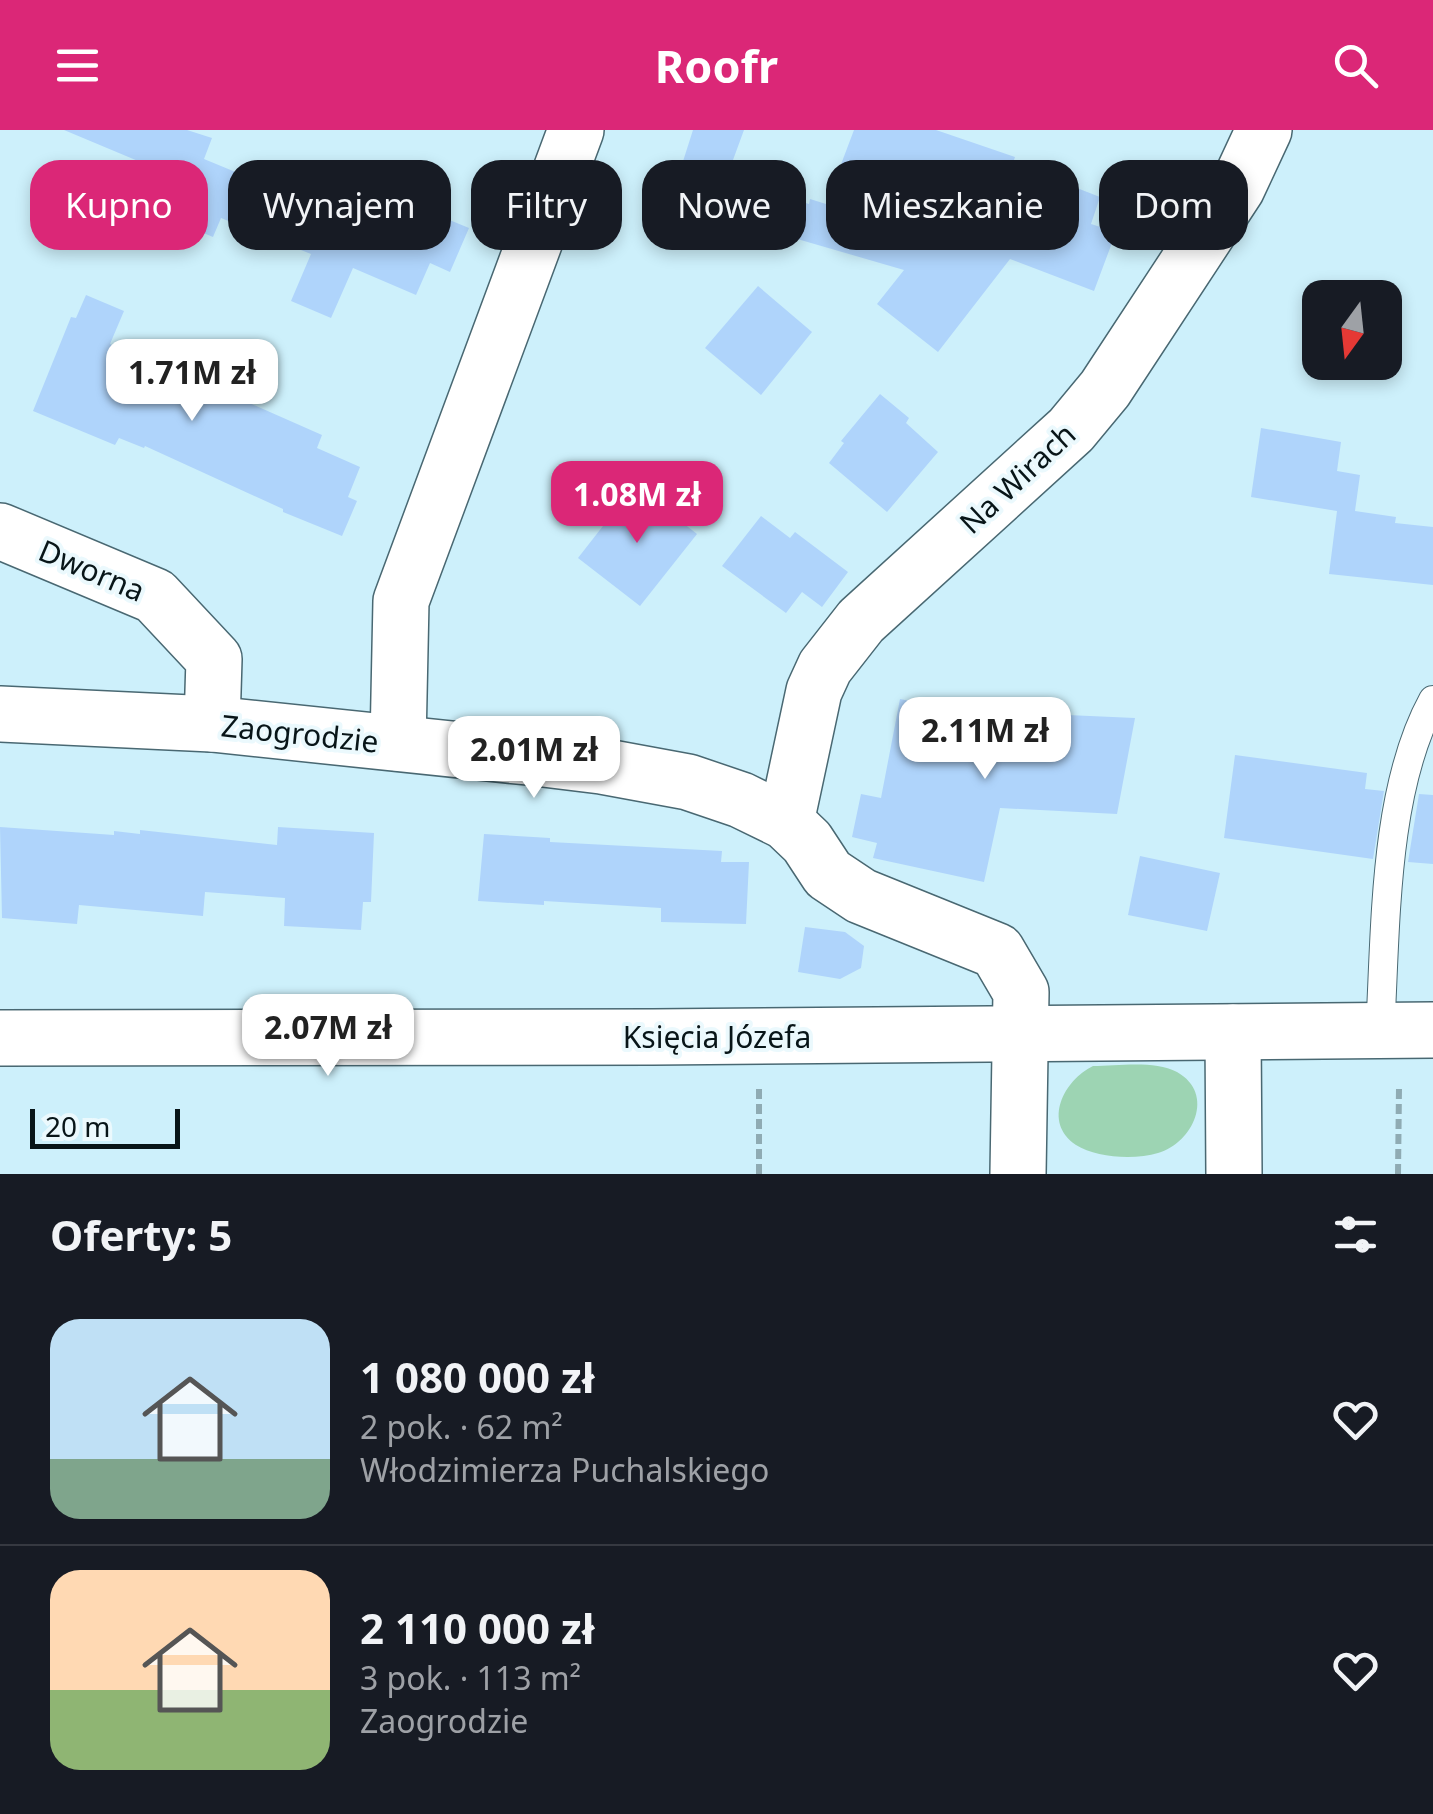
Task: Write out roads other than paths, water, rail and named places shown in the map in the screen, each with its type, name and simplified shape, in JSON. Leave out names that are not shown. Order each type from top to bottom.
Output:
[{"type":"street","points":[[398,743],[401,602],[576,130]]},
{"type":"street","name":"Na Wirach","points":[[786,822],[806,720],[825,666],[861,620],[1071,430],[1105,389],[1237,188],[1257,132]]},
{"type":"street","name":"Dworna","points":[[0,530],[154,596],[214,659],[212,724]]},
{"type":"street","name":"Zaogrodzie","points":[[0,714],[212,724],[601,766],[688,782],[742,800],[786,822],[807,842],[828,874],[861,896],[997,951],[1021,992],[1018,1174]]},
{"type":"street","name":"Księcia Józefa","points":[[0,1038],[1433,1030]]},
{"type":"street","points":[[1233,1032],[1234,1174]]},
{"type":"lane","points":[[1380,1032],[1390,846],[1419,726],[1433,700]]}]
